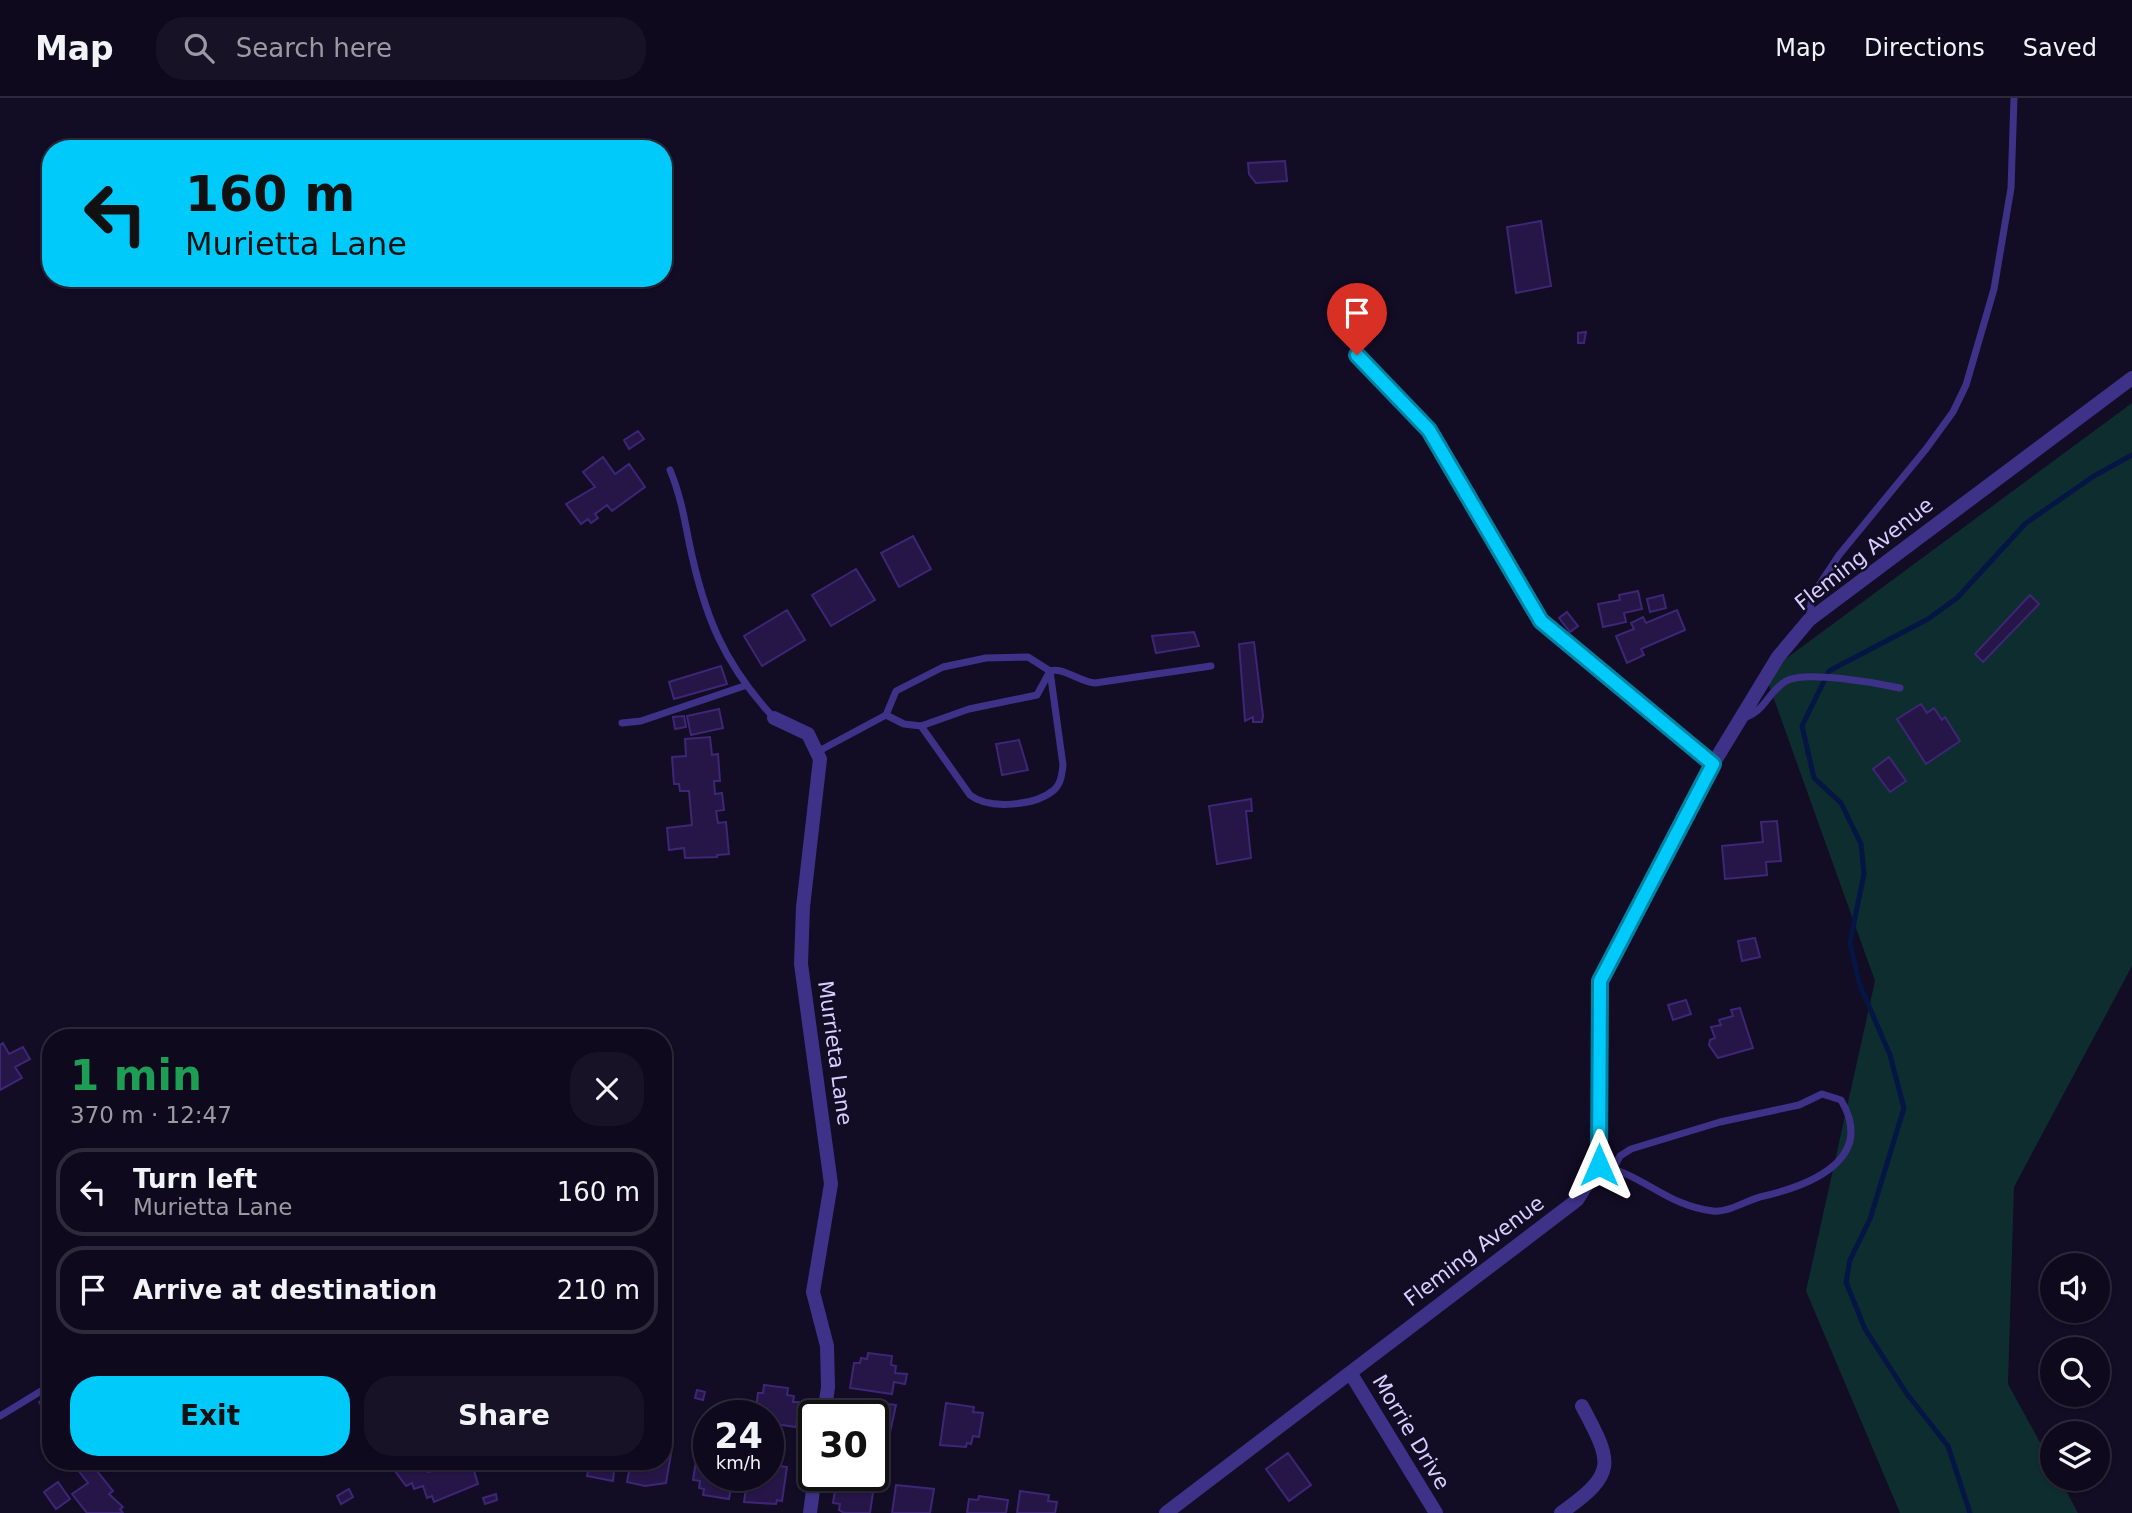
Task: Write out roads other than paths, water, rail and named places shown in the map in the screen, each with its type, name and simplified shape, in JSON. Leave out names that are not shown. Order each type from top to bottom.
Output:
[{"type":"street","name":"Fleming Avenue","points":[[1166,1513],[1351,1374],[1417,1319],[1577,1200],[1607,1167],[1600,981],[1713,764],[1778,657],[1809,620],[2132,378]]},
{"type":"street","points":[[774,718],[808,734],[817,753]]},
{"type":"street","name":"Murrieta Lane","points":[[817,753],[820,759],[803,907],[801,964],[831,1184],[813,1292],[827,1346],[826,1400]]},
{"type":"street","name":"Morrie Drive","points":[[1351,1374],[1436,1513]]},
{"type":"street","points":[[1561,1513],[1592,1491],[1605,1473],[1603,1445],[1582,1406]]},
{"type":"street","points":[[810,1513],[813,1491]]},
{"type":"lane","points":[[1809,620],[1812,596],[1839,555],[1953,412],[1966,385],[1994,289],[2011,188],[2014,98]]},
{"type":"lane","points":[[1357,355],[1429,430],[1541,621],[1713,764]]},
{"type":"lane","points":[[670,470],[682,498],[703,598],[722,649],[744,686],[774,718]]},
{"type":"lane","points":[[817,753],[886,715],[896,691],[943,667],[986,658],[1028,657],[1051,671],[1059,670],[1079,680],[1095,683],[1211,666]]},
{"type":"lane","points":[[886,715],[904,724],[921,726],[969,709],[1037,695],[1051,671]]},
{"type":"lane","points":[[921,726],[975,798],[1013,803],[1040,797],[1055,790],[1062,778],[1063,765],[1051,671]]},
{"type":"lane","points":[[1741,719],[1759,713],[1777,688],[1789,679],[1838,678],[1900,688]]},
{"type":"lane","points":[[622,723],[641,721],[744,686]]},
{"type":"lane","points":[[1822,1094],[1842,1100],[1850,1115],[1849,1148],[1829,1171],[1778,1194],[1765,1195],[1717,1212],[1671,1200],[1638,1177],[1607,1167],[1631,1149],[1720,1122],[1799,1105],[1822,1094]]},
{"type":"lane","points":[[0,1416],[42,1390]]},
{"type":"waterway","points":[[1970,1513],[1948,1446],[1907,1394],[1865,1329],[1846,1282],[1850,1260],[1870,1219],[1904,1108],[1890,1055],[1859,983],[1850,942],[1864,874],[1861,844],[1841,803],[1814,778],[1802,726],[1829,671],[1928,619],[1957,598],[2026,523],[2094,476],[2132,455]]}]
